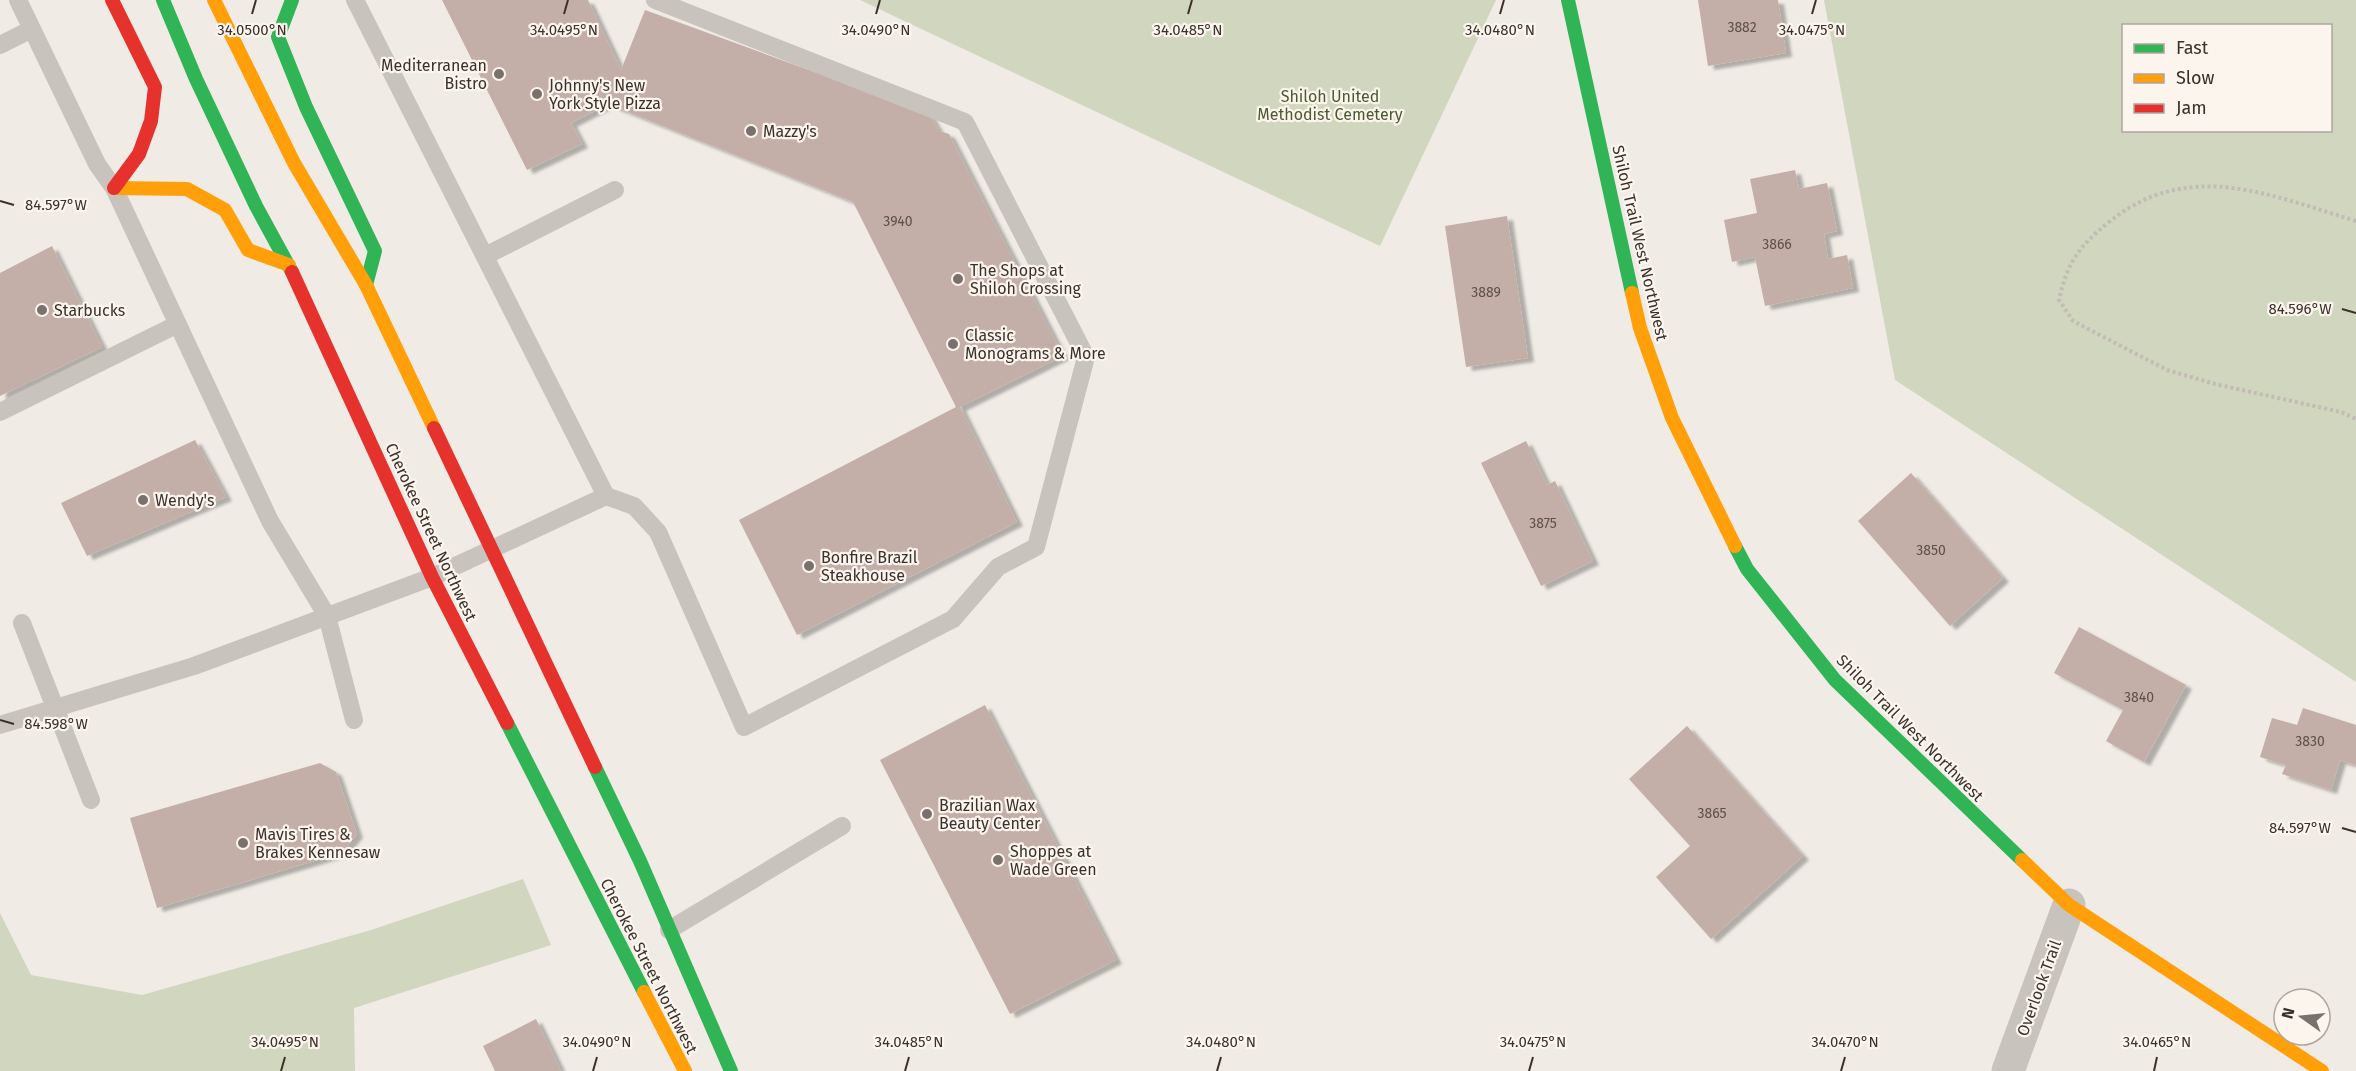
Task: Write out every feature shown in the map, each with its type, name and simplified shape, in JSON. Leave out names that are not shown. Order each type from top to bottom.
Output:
[{"type":"main road","points":[[112,0],[155,87],[151,121],[139,154],[114,188]]},
{"type":"main road","name":"Cherokee Street Northwest","points":[[163,0],[196,79],[256,206],[289,265],[432,577],[685,1071]]},
{"type":"main road","name":"Cherokee Street Northwest","points":[[214,0],[294,163],[366,285],[640,861],[731,1071]]},
{"type":"main road","points":[[292,0],[278,38],[306,107],[375,252],[366,285]]},
{"type":"main road","name":"Shiloh Trail West Northwest","points":[[1568,0],[1640,328],[1672,418],[1747,569],[1834,680],[2069,905],[2322,1071]]},
{"type":"main road","points":[[114,188],[186,189],[225,210],[248,250],[289,265]]},
{"type":"street","name":"Overlook Trail","points":[[2008,1071],[2069,905]]},
{"type":"lane","points":[[18,0],[97,164],[114,188],[270,521],[327,616],[354,720]]},
{"type":"lane","points":[[356,0],[606,496],[634,506],[658,532],[744,728],[953,619],[998,567],[1036,547],[1086,357],[965,122],[655,0]]},
{"type":"lane","points":[[0,45],[32,29]]},
{"type":"lane","points":[[485,256],[615,190]]},
{"type":"lane","points":[[0,411],[178,324]]},
{"type":"lane","points":[[0,724],[194,666],[432,577],[606,496]]},
{"type":"lane","points":[[22,623],[91,800]]},
{"type":"lane","points":[[669,930],[842,826]]},
{"type":"path","points":[[2356,221],[2264,193],[2224,186],[2159,193],[2121,212],[2076,252],[2064,276],[2059,300],[2073,321],[2167,370],[2215,384],[2341,412],[2356,419]]},
{"type":"green space","name":"Shiloh United Methodist Cemetery","points":[[860,0],[1496,0],[1380,246]]},
{"type":"green space","points":[[1824,0],[2356,0],[2356,682],[1895,380]]},
{"type":"green space","points":[[523,879],[551,945],[354,1008],[355,1071],[0,1071],[0,913],[31,975],[142,995],[371,930]]},
{"type":"building","name":"The Shops at Shiloh Crossing","points":[[442,0],[588,0],[621,70],[645,10],[929,114],[939,131],[949,134],[1063,356],[960,407],[1017,522],[797,635],[739,520],[956,407],[853,202],[608,104],[571,123],[582,144],[527,170]]},
{"type":"building","points":[[1698,0],[1778,0],[1786,53],[1708,66]]},
{"type":"building","points":[[1795,170],[1799,189],[1827,183],[1837,231],[1824,234],[1828,259],[1847,255],[1853,288],[1765,306],[1755,257],[1732,262],[1724,220],[1757,213],[1750,179]]},
{"type":"building","points":[[1507,216],[1528,358],[1466,367],[1445,226]]},
{"type":"building","name":"Starbucks","points":[[52,246],[102,347],[0,396],[0,273]]},
{"type":"building","name":"Wendy's","points":[[195,440],[226,497],[87,556],[61,503]]},
{"type":"building","points":[[1526,441],[1547,485],[1555,481],[1593,561],[1541,586],[1481,463]]},
{"type":"building","points":[[1911,473],[2003,578],[1950,626],[1858,521]]},
{"type":"building","points":[[2079,627],[2186,685],[2144,762],[2106,741],[2123,710],[2054,673]]},
{"type":"building","name":"Shoppes at Wade Green","points":[[985,705],[1116,960],[1010,1014],[880,760]]},
{"type":"building","points":[[2303,708],[2356,725],[2356,765],[2340,760],[2331,790],[2282,774],[2286,765],[2260,757],[2272,718],[2297,725]]},
{"type":"building","points":[[1687,726],[1803,856],[1711,939],[1656,877],[1690,846],[1629,779]]},
{"type":"building","name":"Mavis Tires & Brakes Kennesaw","points":[[320,763],[336,772],[357,834],[341,853],[157,908],[130,818]]},
{"type":"building","points":[[536,1019],[561,1071],[495,1071],[483,1046]]},
{"type":"traffic: fast","points":[[163,0],[196,79],[256,206],[292,272]]},
{"type":"traffic: fast","points":[[292,0],[278,37],[306,107],[375,251],[366,285]]},
{"type":"traffic: fast","points":[[1568,0],[1632,293]]},
{"type":"traffic: fast","points":[[1735,546],[1747,569],[1835,680],[2022,860]]},
{"type":"traffic: fast","points":[[507,723],[644,992]]},
{"type":"traffic: fast","points":[[595,767],[640,861],[731,1071]]},
{"type":"traffic: slow","points":[[214,0],[294,163],[366,285],[434,428]]},
{"type":"traffic: slow","points":[[114,188],[187,189],[225,210],[248,250],[289,265]]},
{"type":"traffic: slow","points":[[1632,293],[1640,328],[1672,418],[1735,546]]},
{"type":"traffic: slow","points":[[2022,860],[2069,905],[2322,1071]]},
{"type":"traffic: slow","points":[[644,992],[685,1071]]},
{"type":"traffic: jam","points":[[112,0],[155,87],[151,121],[139,154],[114,188]]},
{"type":"traffic: jam","points":[[292,272],[432,577],[507,723]]},
{"type":"traffic: jam","points":[[434,428],[595,767]]},
{"type":"place","name":"Mediterranean Bistro","points":[[499,74]]},
{"type":"place","name":"Johnny's New York Style Pizza","points":[[537,94]]},
{"type":"place","name":"Mazzy's","points":[[751,131]]},
{"type":"place","name":"The Shops at Shiloh Crossing","points":[[958,279]]},
{"type":"place","name":"Starbucks","points":[[42,310]]},
{"type":"place","name":"Classic Monograms & More","points":[[953,344]]},
{"type":"place","name":"Wendy's","points":[[143,500]]},
{"type":"place","name":"Bonfire Brazil Steakhouse","points":[[809,566]]},
{"type":"place","name":"Brazilian Wax Beauty Center","points":[[927,814]]},
{"type":"place","name":"Mavis Tires & Brakes Kennesaw","points":[[243,843]]},
{"type":"place","name":"Shoppes at Wade Green","points":[[998,860]]}]
